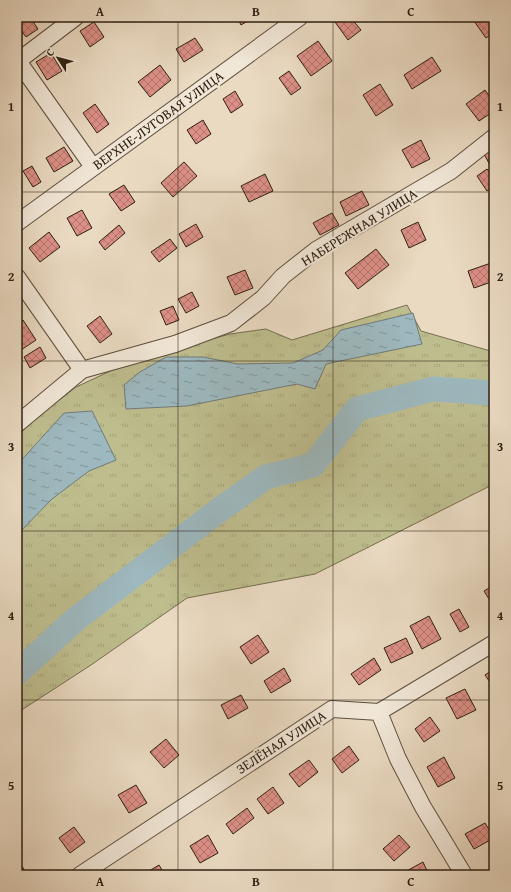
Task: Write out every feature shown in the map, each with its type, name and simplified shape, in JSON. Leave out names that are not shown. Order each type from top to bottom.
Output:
[{"type":"street","points":[[76,17],[18,61],[93,167]]},
{"type":"street","name":"ВЕРХНЕ-ЛУГОВАЯ УЛИЦА","points":[[17,223],[300,17]]},
{"type":"street","name":"НАБЕРЕЖНАЯ УЛИЦА","points":[[17,424],[82,370],[175,344],[231,323],[263,298],[283,276],[316,250],[451,171],[494,137]]},
{"type":"street","points":[[17,277],[82,370]]},
{"type":"street","points":[[464,875],[419,800],[398,759],[379,712],[494,643]]},
{"type":"street","name":"ЗЕЛЁНАЯ УЛИЦА","points":[[80,875],[332,709],[379,712]]},
{"type":"green space","points":[[407,305],[421,331],[494,352],[494,484],[315,574],[187,598],[91,665],[17,713],[17,438],[29,423],[76,387],[132,361],[230,334],[266,329],[292,340]]},
{"type":"water","points":[[413,313],[422,344],[326,364],[315,389],[297,384],[187,406],[126,409],[124,385],[140,372],[166,357],[203,357],[238,364],[293,363],[323,350],[341,330]]},
{"type":"water","points":[[92,411],[116,460],[89,471],[52,499],[17,535],[17,465],[64,413]]},
{"type":"building","points":[[24,17],[30,17],[38,29],[26,37],[17,25],[17,22]]},
{"type":"building","points":[[237,17],[254,17],[241,25]]},
{"type":"building","points":[[341,17],[350,17],[361,30],[348,40],[335,22]]},
{"type":"building","points":[[479,17],[494,17],[494,32],[486,38],[474,21]]},
{"type":"building","points":[[94,22],[104,37],[90,47],[80,31]]},
{"type":"building","points":[[195,38],[203,50],[184,62],[176,49]]},
{"type":"building","points":[[318,41],[332,61],[311,76],[297,56]]},
{"type":"building","points":[[51,53],[62,71],[47,80],[36,62]]},
{"type":"building","points":[[432,57],[441,71],[412,89],[404,75]]},
{"type":"building","points":[[160,65],[171,80],[150,97],[138,82]]},
{"type":"building","points":[[289,71],[301,88],[291,95],[279,78]]},
{"type":"building","points":[[380,84],[393,105],[376,116],[363,95]]},
{"type":"building","points":[[485,90],[494,103],[494,111],[479,121],[466,104]]},
{"type":"building","points":[[235,91],[243,105],[231,113],[223,99]]},
{"type":"building","points":[[95,104],[109,124],[97,133],[83,113]]},
{"type":"building","points":[[203,120],[211,134],[196,144],[187,130]]},
{"type":"building","points":[[421,140],[430,159],[412,168],[402,150]]},
{"type":"building","points":[[64,147],[73,161],[54,172],[46,158]]},
{"type":"building","points":[[494,148],[494,163],[490,165],[484,154]]},
{"type":"building","points":[[184,162],[197,176],[173,197],[161,183]]},
{"type":"building","points":[[32,166],[41,182],[33,187],[23,171]]},
{"type":"building","points":[[487,169],[494,179],[494,186],[487,191],[477,176]]},
{"type":"building","points":[[265,174],[273,191],[249,202],[241,186]]},
{"type":"building","points":[[124,185],[135,202],[121,211],[109,194]]},
{"type":"building","points":[[362,191],[369,205],[346,216],[340,202]]},
{"type":"building","points":[[82,210],[92,228],[77,236],[67,218]]},
{"type":"building","points":[[332,213],[339,225],[320,235],[313,223]]},
{"type":"building","points":[[418,222],[426,240],[409,248],[401,230]]},
{"type":"building","points":[[196,224],[203,237],[186,247],[179,234]]},
{"type":"building","points":[[119,225],[125,233],[105,250],[99,242]]},
{"type":"building","points":[[49,232],[60,247],[40,262],[29,248]]},
{"type":"building","points":[[170,239],[177,248],[159,262],[151,252]]},
{"type":"building","points":[[376,249],[389,265],[358,289],[345,273]]},
{"type":"building","points":[[491,263],[494,281],[474,288],[468,271]]},
{"type":"building","points":[[245,270],[253,288],[235,295],[227,277]]},
{"type":"building","points":[[192,292],[199,306],[186,313],[178,299]]},
{"type":"building","points":[[173,306],[179,320],[166,325],[160,311]]},
{"type":"building","points":[[100,316],[112,334],[100,343],[87,326]]},
{"type":"building","points":[[23,320],[36,340],[21,350],[17,344],[17,323]]},
{"type":"building","points":[[40,347],[46,358],[30,368],[24,357]]},
{"type":"building","points":[[494,585],[494,607],[484,591]]},
{"type":"building","points":[[459,609],[469,627],[460,632],[450,614]]},
{"type":"building","points":[[429,616],[441,639],[422,649],[410,626]]},
{"type":"building","points":[[258,635],[269,652],[251,664],[240,647]]},
{"type":"building","points":[[406,638],[413,653],[391,663],[384,648]]},
{"type":"building","points":[[374,658],[381,670],[359,685],[351,674]]},
{"type":"building","points":[[284,668],[291,681],[271,693],[264,681]]},
{"type":"building","points":[[494,669],[494,688],[485,675]]},
{"type":"building","points":[[465,689],[476,710],[457,719],[446,698]]},
{"type":"building","points":[[241,695],[248,708],[228,719],[221,705]]},
{"type":"building","points":[[430,717],[440,731],[424,742],[415,729]]},
{"type":"building","points":[[166,739],[179,755],[164,768],[150,752]]},
{"type":"building","points":[[349,746],[359,760],[342,773],[332,759]]},
{"type":"building","points":[[444,757],[455,778],[438,787],[427,767]]},
{"type":"building","points":[[309,760],[318,772],[299,787],[289,774]]},
{"type":"building","points":[[136,785],[147,803],[129,813],[118,795]]},
{"type":"building","points":[[273,787],[284,803],[268,814],[257,799]]},
{"type":"building","points":[[247,808],[254,818],[233,834],[226,824]]},
{"type":"building","points":[[485,823],[494,838],[474,849],[465,834]]},
{"type":"building","points":[[74,827],[85,842],[70,853],[59,838]]},
{"type":"building","points":[[208,835],[218,853],[200,863],[190,846]]},
{"type":"building","points":[[399,835],[410,847],[394,861],[383,849]]},
{"type":"building","points":[[19,862],[28,875],[17,875],[17,864]]},
{"type":"building","points":[[423,862],[429,875],[401,874]]},
{"type":"building","points":[[159,865],[165,875],[144,874]]},
{"type":"waterway","points":[[17,673],[76,619],[218,511],[266,477],[313,465],[357,409],[433,389],[494,393]]}]
